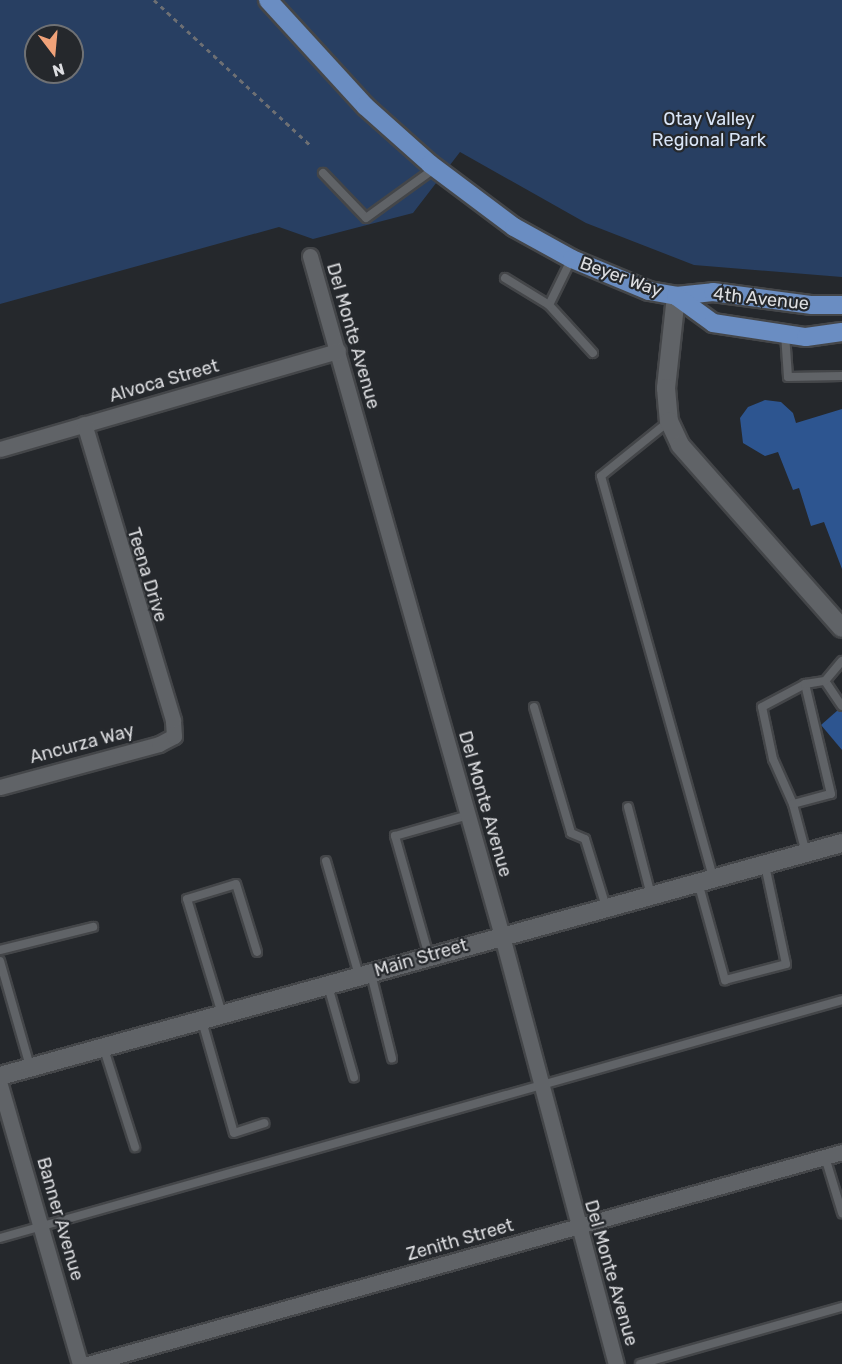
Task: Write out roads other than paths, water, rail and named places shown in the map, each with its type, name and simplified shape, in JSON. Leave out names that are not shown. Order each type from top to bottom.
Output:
[{"type":"main road","name":"Beyer Way","points":[[268,0],[364,106],[435,168],[514,227],[572,259],[649,291],[676,296],[666,388],[669,421],[680,445],[842,628]]},
{"type":"main road","name":"4th Avenue","points":[[676,296],[713,292],[812,305],[842,305]]},
{"type":"main road","name":"4th Avenue","points":[[676,296],[713,323],[806,336],[842,332]]},
{"type":"main road","name":"Main Street","points":[[0,1076],[842,843]]},
{"type":"street","name":"Del Monte Avenue","points":[[310,256],[502,936],[540,1087],[616,1364]]},
{"type":"street","name":"Alvoca Street","points":[[0,449],[338,351]]},
{"type":"street","name":"Teena Drive","points":[[84,423],[172,720],[174,736]]},
{"type":"street","name":"Ancurza Way","points":[[0,787],[159,744],[174,736]]},
{"type":"street","name":"Banner Avenue","points":[[0,1085],[80,1364]]},
{"type":"street","name":"Zenith Street","points":[[88,1364],[842,1152]]},
{"type":"lane","points":[[323,173],[366,218],[435,168]]},
{"type":"lane","points":[[549,305],[572,259]]},
{"type":"lane","points":[[505,278],[549,305],[593,353]]},
{"type":"lane","points":[[785,333],[788,377],[842,376]]},
{"type":"lane","points":[[669,421],[601,476],[706,880],[725,980],[786,964],[765,864]]},
{"type":"lane","points":[[806,853],[793,804],[773,759],[762,707],[805,684],[825,681],[842,661]]},
{"type":"lane","points":[[825,681],[842,706]]},
{"type":"lane","points":[[805,684],[831,794]]},
{"type":"lane","points":[[534,707],[571,833],[585,838],[606,907]]},
{"type":"lane","points":[[793,804],[842,790]]},
{"type":"lane","points":[[628,807],[651,895]]},
{"type":"lane","points":[[429,956],[394,836],[468,815]]},
{"type":"lane","points":[[326,861],[392,1058]]},
{"type":"lane","points":[[222,1014],[187,899],[236,884],[257,952]]},
{"type":"lane","points":[[0,950],[93,927]]},
{"type":"lane","points":[[0,961],[30,1068]]},
{"type":"lane","points":[[327,984],[354,1077]]},
{"type":"lane","points":[[0,1238],[540,1087],[842,999]]},
{"type":"lane","points":[[201,1020],[234,1133],[264,1123]]},
{"type":"lane","points":[[104,1047],[135,1147]]},
{"type":"lane","points":[[825,1156],[842,1213]]},
{"type":"lane","points":[[640,1364],[842,1307]]},
{"type":"park label","name":"Otay Valley Regional Park","points":[[709,130]]}]
